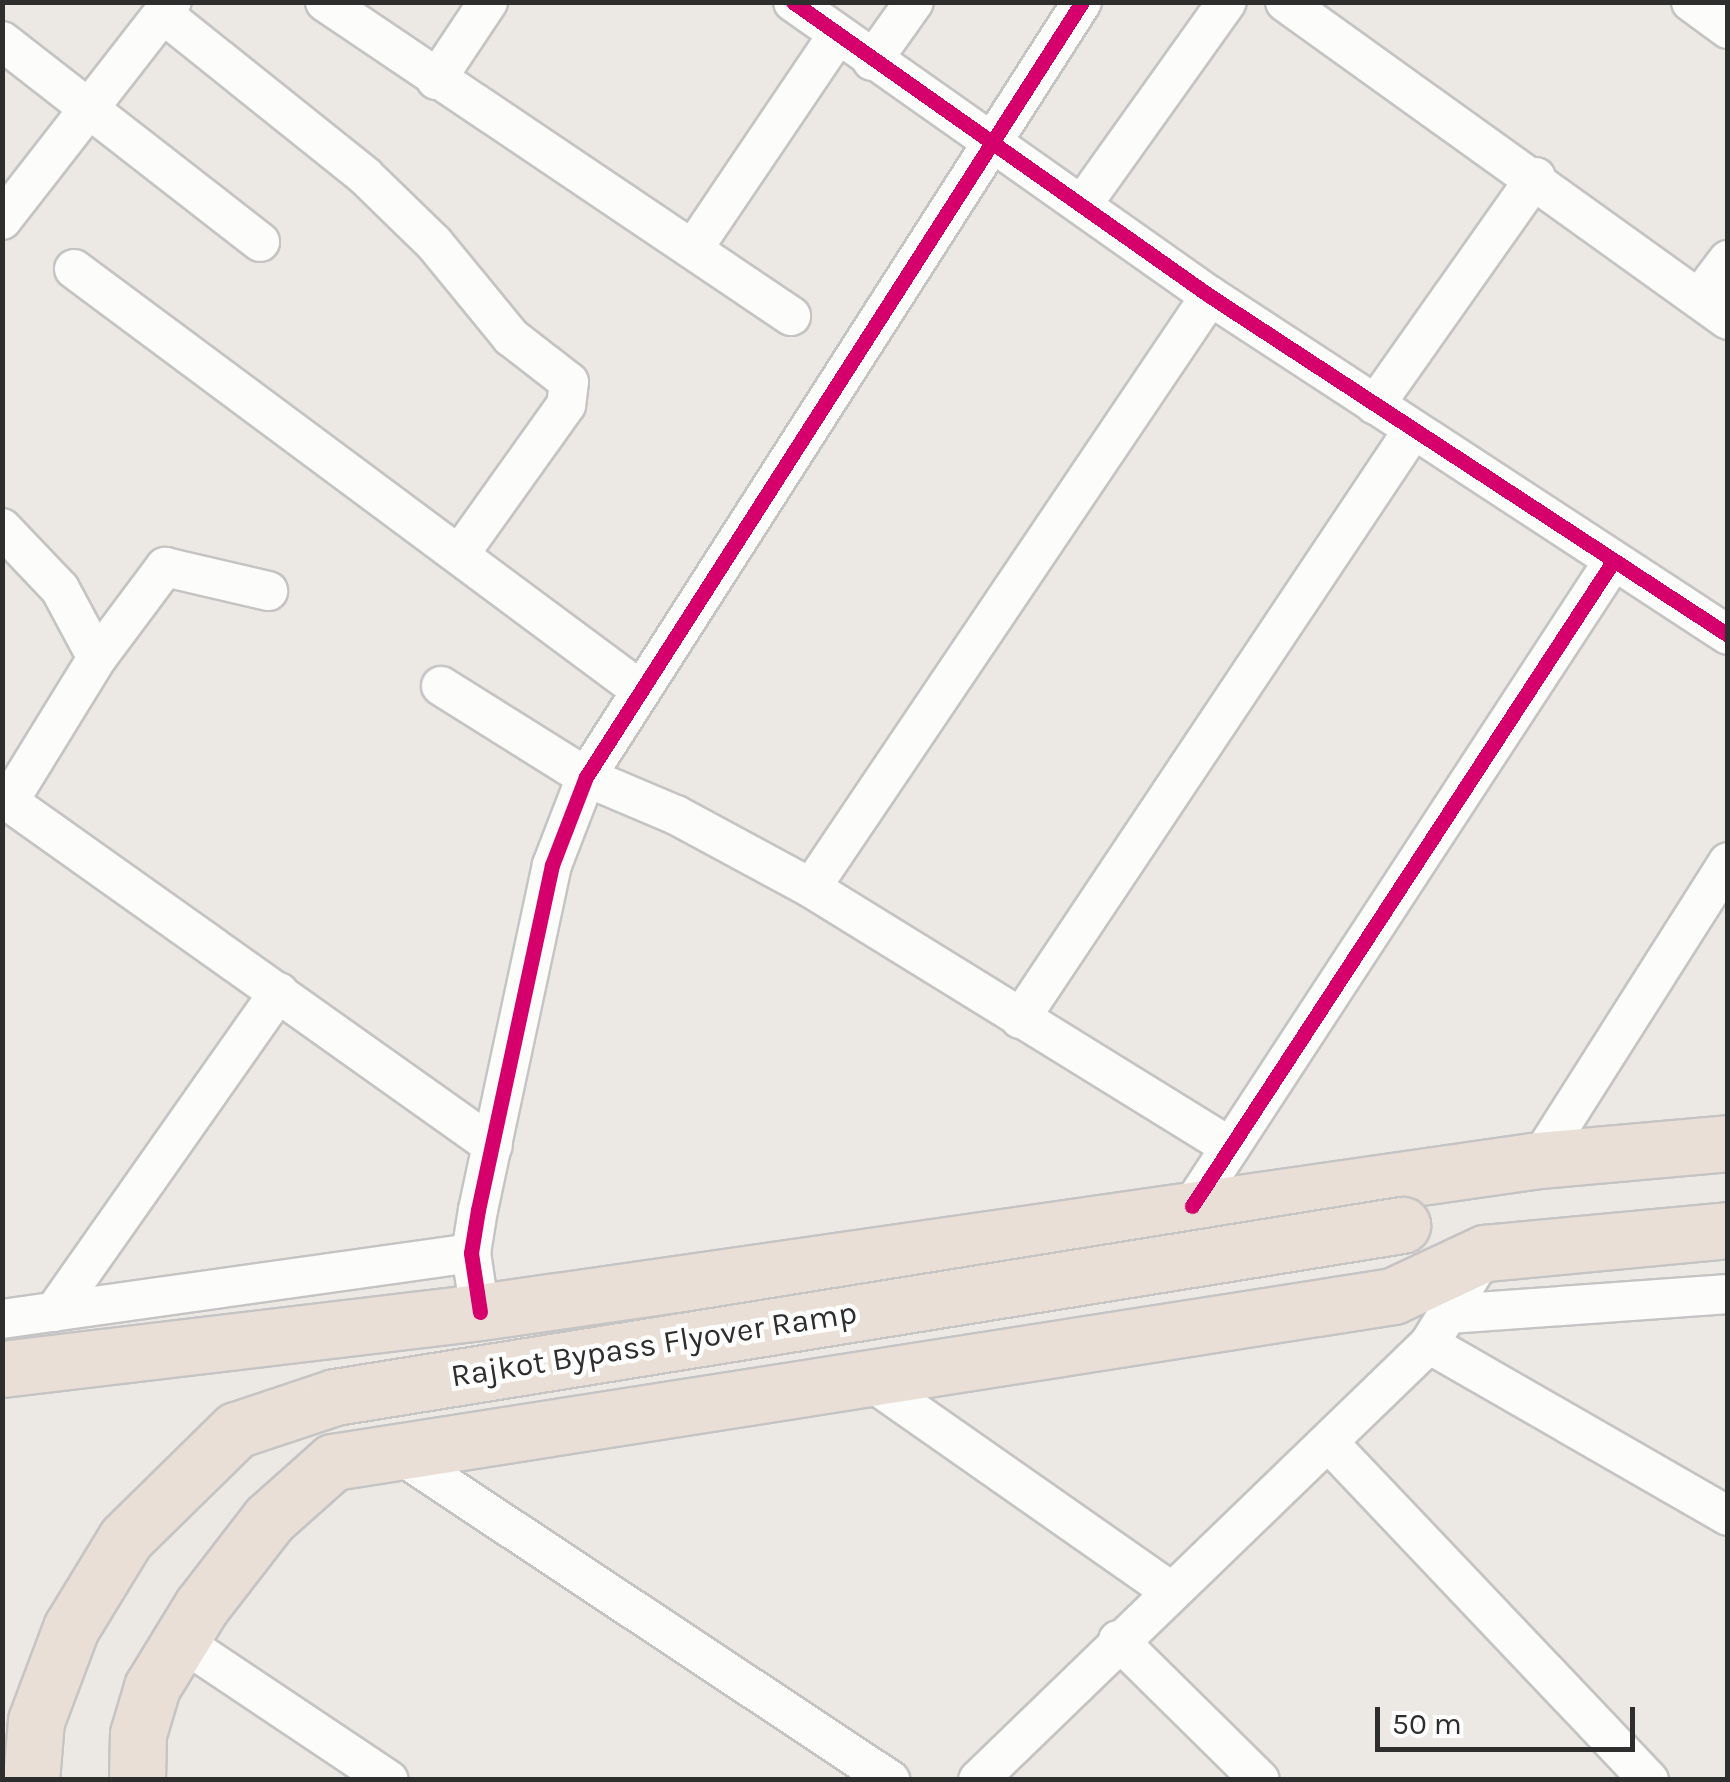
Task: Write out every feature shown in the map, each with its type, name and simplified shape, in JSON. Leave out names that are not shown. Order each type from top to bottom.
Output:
[{"type":"highway","points":[[2,1369],[480,1312],[1192,1206],[1539,1160],[1728,1143]]},
{"type":"highway","name":"Rajkot Bypass Flyover Ramp","points":[[31,1780],[36,1721],[72,1628],[126,1538],[236,1430],[335,1397],[1402,1225],[1485,1254]]},
{"type":"highway","points":[[136,1780],[138,1734],[152,1687],[180,1641],[269,1519],[333,1462],[862,1375],[1393,1296],[1485,1254],[1728,1230]]},
{"type":"street","points":[[325,2],[791,316]]},
{"type":"street","points":[[436,80],[488,2]]},
{"type":"street","points":[[793,2],[1210,296],[1612,563],[1728,635]]},
{"type":"street","points":[[872,61],[914,2]]},
{"type":"street","points":[[480,1312],[471,1253],[552,864],[586,778],[639,689],[1082,2]]},
{"type":"street","points":[[1082,204],[1226,2]]},
{"type":"street","points":[[1285,2],[1536,177],[1713,309],[1728,260]]},
{"type":"street","points":[[1691,2],[1728,29]]},
{"type":"street","points":[[2,220],[167,8],[365,176],[434,243],[511,337],[569,382],[566,405],[459,555]]},
{"type":"street","points":[[692,249],[838,34]]},
{"type":"street","points":[[2,40],[260,242]]},
{"type":"street","points":[[1375,405],[1536,177]]},
{"type":"street","points":[[74,270],[639,689]]},
{"type":"street","points":[[811,888],[1210,296]]},
{"type":"street","points":[[1020,1019],[1412,430]]},
{"type":"street","points":[[2,528],[60,588],[97,658]]},
{"type":"street","points":[[1192,1206],[1612,563]]},
{"type":"street","points":[[268,591],[165,567],[97,658],[6,799],[493,1146]]},
{"type":"street","points":[[442,686],[586,778],[676,814],[811,888],[1231,1147]]},
{"type":"street","points":[[1539,1160],[1728,862]]},
{"type":"street","points":[[54,1312],[279,992]]},
{"type":"street","points":[[2,1319],[471,1253]]},
{"type":"street","points":[[978,1780],[1118,1640],[1329,1443],[1439,1329],[1485,1254]]},
{"type":"street","points":[[1439,1329],[1728,1294]]},
{"type":"street","points":[[1439,1329],[1728,1516]]},
{"type":"street","points":[[862,1375],[1171,1591]]},
{"type":"street","points":[[1329,1443],[1648,1780]]},
{"type":"street","points":[[393,1450],[890,1780]]},
{"type":"street","points":[[1118,1640],[1260,1780]]},
{"type":"street","points":[[180,1641],[389,1780]]},
{"type":"cycle path","points":[[793,2],[1210,296],[1728,635]]},
{"type":"cycle path","points":[[480,1312],[471,1253],[478,1210],[552,865],[586,777],[1082,2]]},
{"type":"cycle path","points":[[1192,1206],[1612,563]]}]
